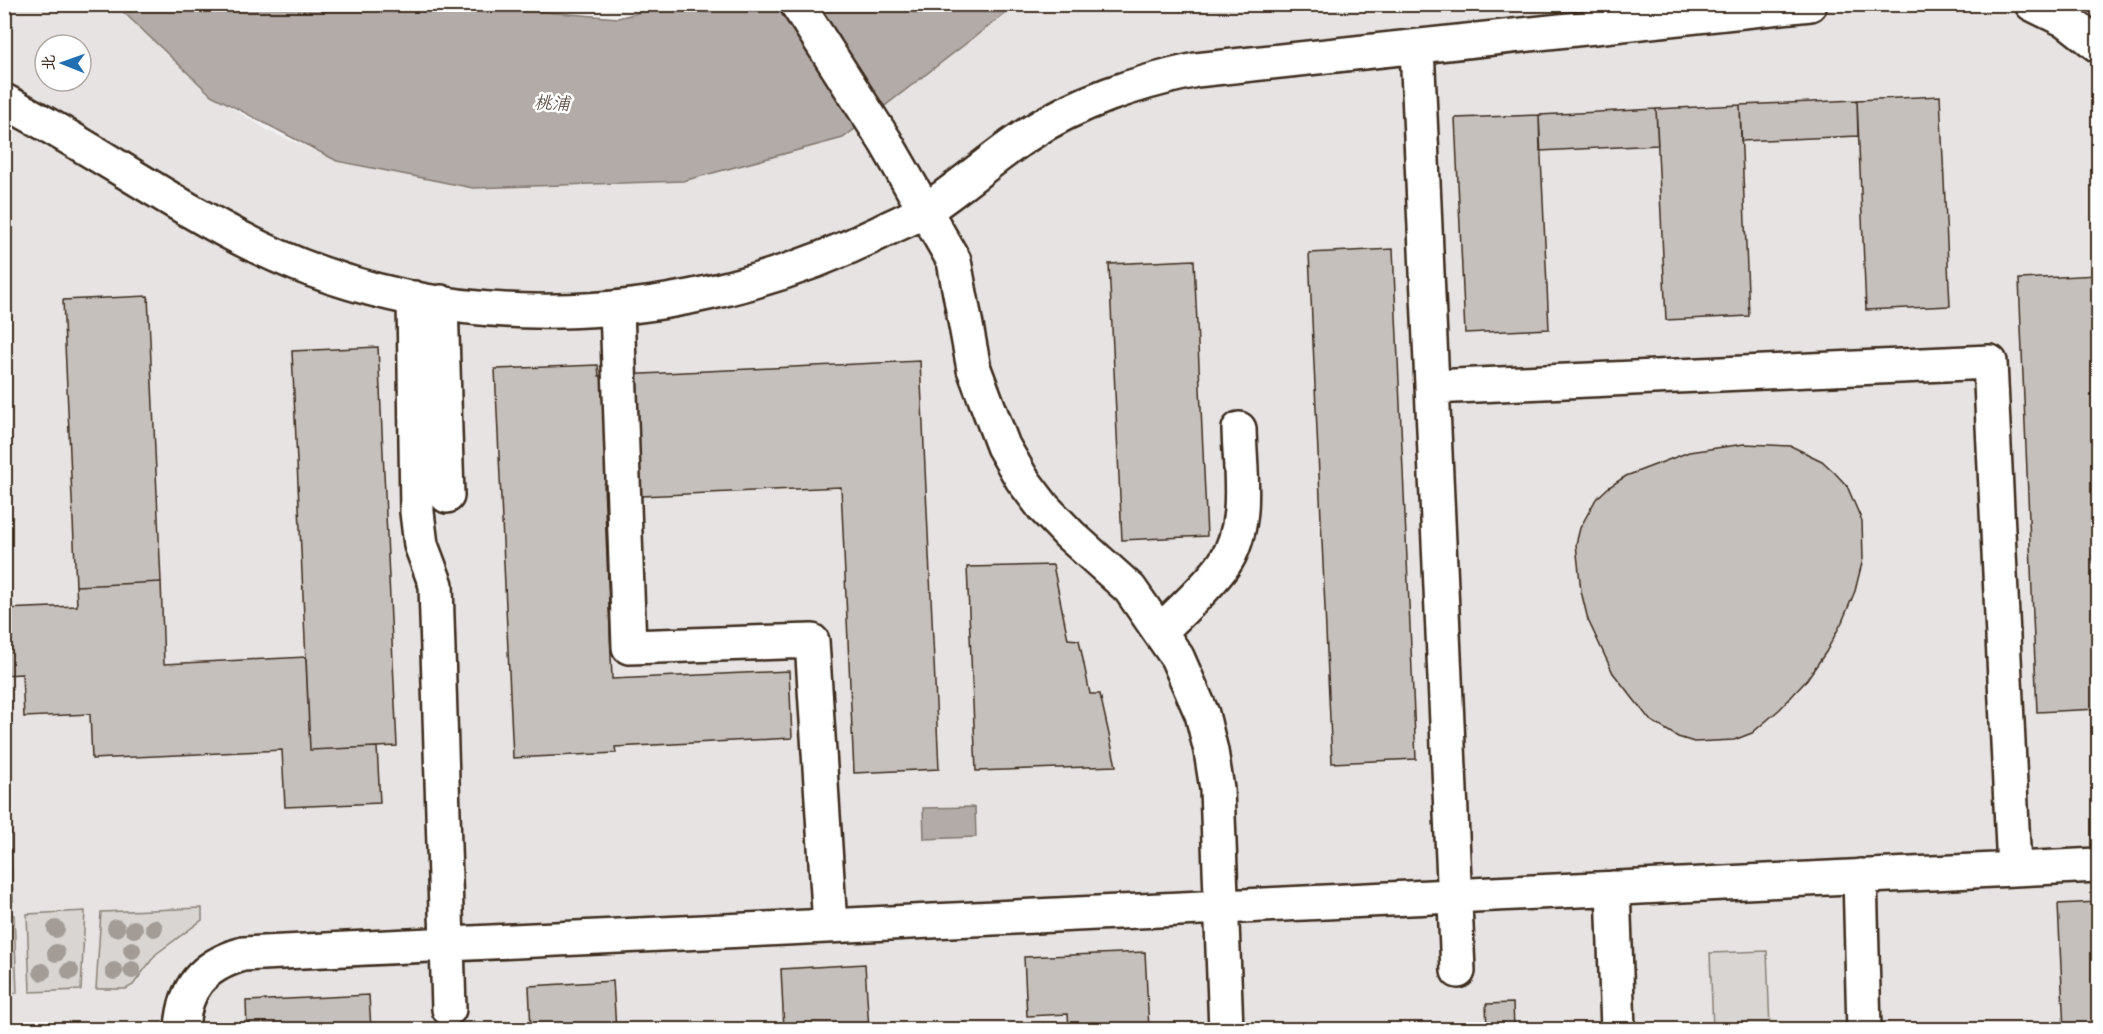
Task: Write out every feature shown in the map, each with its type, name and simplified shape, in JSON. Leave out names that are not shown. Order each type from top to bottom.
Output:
[{"type":"street","points":[[797,4],[885,141],[954,261],[974,369],[1003,446],[1022,479],[1044,508],[1130,589],[1161,631],[1191,685],[1211,751],[1217,789],[1226,1029]]},
{"type":"street","points":[[4,101],[102,155],[209,222],[261,248],[334,277],[428,300],[518,310],[569,312],[672,302],[769,279],[816,262],[925,210],[1029,134],[1062,114],[1128,87],[1196,70],[1810,4]]},
{"type":"street","points":[[2032,4],[2069,22],[2098,45]]},
{"type":"street","points":[[1417,47],[1458,971]]},
{"type":"street","points":[[428,300],[447,496]]},
{"type":"street","points":[[428,300],[417,512],[421,545],[436,585],[449,1009]]},
{"type":"street","points":[[617,309],[629,647],[812,641],[830,926]]},
{"type":"street","points":[[1432,387],[1990,362],[2014,869]]},
{"type":"street","points":[[1161,631],[1224,564],[1234,543],[1240,517],[1239,429]]},
{"type":"street","points":[[182,1029],[183,1007],[195,983],[217,964],[243,954],[2098,865]]},
{"type":"street","points":[[1860,876],[1864,1029]]},
{"type":"street","points":[[1613,888],[1618,1029]]},
{"type":"shaded area","points":[[5,5],[116,5],[211,95],[269,131],[337,161],[473,188],[683,181],[843,138],[1016,5],[2098,5],[2098,1029],[5,1030]]},
{"type":"shaded area","points":[[4,818],[10,819],[13,901],[5,902]]},
{"type":"shaded area","points":[[202,908],[202,920],[156,954],[133,985],[126,989],[96,989],[101,912]]},
{"type":"shaded area","points":[[85,911],[81,990],[30,992],[27,914]]},
{"type":"shaded area","points":[[5,915],[14,915],[17,993],[5,994]]},
{"type":"shaded area","points":[[1767,951],[1770,1029],[1713,1029],[1710,953]]},
{"type":"water","name":"桃浦","points":[[451,4],[618,18],[672,4],[1016,5],[843,138],[683,181],[473,188],[337,161],[211,95],[116,5]]},
{"type":"water","points":[[975,807],[976,837],[924,839],[923,808]]},
{"type":"building","points":[[1940,96],[1950,306],[1866,310],[1857,100]]},
{"type":"building","points":[[1857,100],[1858,136],[1741,141],[1740,105]]},
{"type":"building","points":[[1740,105],[1749,316],[1666,320],[1656,109]]},
{"type":"building","points":[[1656,109],[1658,145],[1540,151],[1539,115]]},
{"type":"building","points":[[1539,115],[1549,329],[1465,333],[1455,118]]},
{"type":"building","points":[[1393,249],[1416,759],[1332,763],[1309,253]]},
{"type":"building","points":[[1194,260],[1207,536],[1122,540],[1109,264]]},
{"type":"building","points":[[2098,275],[2098,709],[2037,712],[2019,279]]},
{"type":"building","points":[[148,296],[161,582],[76,586],[63,300]]},
{"type":"building","points":[[378,347],[397,746],[310,750],[292,351]]},
{"type":"building","points":[[920,361],[939,769],[854,773],[841,487],[641,496],[640,483],[604,484],[612,679],[789,671],[792,738],[615,747],[616,753],[513,758],[495,369],[598,365],[599,376]]},
{"type":"building","points":[[1744,444],[1791,446],[1822,461],[1835,473],[1847,486],[1862,521],[1863,559],[1855,591],[1842,622],[1826,652],[1805,682],[1780,709],[1752,733],[1734,740],[1694,742],[1678,737],[1650,720],[1613,673],[1588,620],[1581,591],[1576,544],[1580,528],[1596,499],[1626,476],[1689,452]]},
{"type":"building","points":[[1053,565],[1068,639],[1079,640],[1090,694],[1100,694],[1116,766],[976,771],[967,567]]},
{"type":"building","points":[[161,582],[164,664],[306,657],[310,750],[377,747],[380,803],[285,807],[282,750],[92,759],[90,714],[24,717],[22,674],[4,675],[4,609],[77,606],[76,586]]},
{"type":"building","points":[[2098,902],[2098,1030],[2064,1030],[2058,904]]},
{"type":"building","points":[[1145,952],[1149,1030],[1069,1030],[1068,1014],[1027,1016],[1024,957]]},
{"type":"building","points":[[865,964],[869,1030],[784,1030],[781,969]]},
{"type":"building","points":[[613,981],[616,1030],[531,1030],[529,986]]},
{"type":"building","points":[[369,995],[371,1030],[247,1030],[246,1001]]},
{"type":"building","points":[[1513,1003],[1514,1028],[1529,1030],[1452,1030],[1487,1029],[1486,1004]]}]
